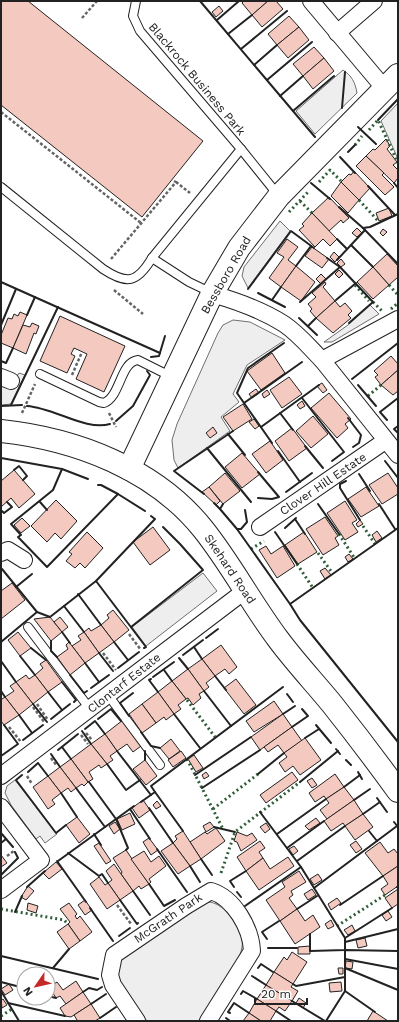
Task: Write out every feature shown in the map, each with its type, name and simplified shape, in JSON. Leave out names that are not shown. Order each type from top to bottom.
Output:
[{"type":"main road","name":"Bessboro Road","points":[[129,468],[212,294],[240,248],[279,196],[391,82]]},
{"type":"main road","name":"Skehard Road","points":[[1,431],[22,433],[67,444],[129,468],[163,490],[202,528],[226,560],[278,640],[363,743],[398,791]]},
{"type":"street","points":[[311,1],[337,33],[391,82]]},
{"type":"street","points":[[337,33],[374,1]]},
{"type":"street","points":[[212,294],[248,306],[283,323],[294,331],[322,360],[385,441],[398,455]]},
{"type":"street","points":[[322,360],[398,320]]},
{"type":"street","name":"Clover Hill Estate","points":[[260,527],[385,441]]},
{"type":"street","points":[[1,553],[8,550],[24,560]]},
{"type":"street","name":"Clontarf Estate","points":[[1,776],[246,590]]},
{"type":"street","points":[[1,807],[41,860],[1,890]]},
{"type":"street","name":"McGrath Park","points":[[137,1021],[113,985],[110,975],[114,955],[193,901],[212,891],[227,899],[249,930],[252,951],[208,1021]]},
{"type":"lane","name":"Blackrock Business Park","points":[[136,1],[133,16],[140,31],[241,149],[279,196]]},
{"type":"lane","name":"Blackrock Business Park","points":[[1,187],[103,269],[118,278],[127,280],[143,273],[152,258],[241,149]]},
{"type":"lane","points":[[152,258],[189,282],[212,294]]},
{"type":"lane","points":[[40,374],[104,403],[112,398],[130,362],[138,360],[173,377]]},
{"type":"lane","points":[[28,627],[90,709]]},
{"type":"lane","points":[[108,696],[160,765]]},
{"type":"path","points":[[82,18],[97,1]]},
{"type":"path","points":[[1,112],[141,223]]},
{"type":"path","points":[[172,180],[199,200]]},
{"type":"path","points":[[103,269],[176,182]]},
{"type":"path","points":[[67,387],[82,352]]},
{"type":"path","points":[[22,413],[40,374]]},
{"type":"path","points":[[129,634],[143,652]]},
{"type":"path","points":[[103,653],[118,672]]},
{"type":"path","points":[[36,704],[51,723]]},
{"type":"path","points":[[33,707],[47,726]]},
{"type":"path","points":[[9,726],[23,744]]},
{"type":"path","points":[[78,731],[88,744]]},
{"type":"path","points":[[117,905],[135,930]]},
{"type":"shaded area","points":[[343,70],[353,80],[357,93],[315,134],[296,111]]},
{"type":"shaded area","points":[[398,103],[398,159],[381,121]]},
{"type":"shaded area","points":[[280,221],[290,231],[248,288],[242,276],[244,267]]},
{"type":"shaded area","points":[[370,305],[379,314],[332,342],[324,342],[348,325]]},
{"type":"shaded area","points":[[233,320],[250,322],[285,340],[247,365],[233,394],[239,402],[221,417],[230,431],[178,468],[174,460],[172,440],[177,424],[218,333],[223,325]]},
{"type":"shaded area","points":[[19,373],[25,375],[11,404],[1,405],[1,384],[13,383]]},
{"type":"shaded area","points":[[203,573],[217,591],[146,646],[132,627]]},
{"type":"shaded area","points":[[15,780],[57,834],[45,843],[40,836],[36,839],[11,805],[5,793],[7,786]]},
{"type":"shaded area","points":[[210,902],[219,905],[226,911],[239,928],[242,937],[242,946],[239,957],[228,980],[201,1021],[147,1021],[119,979],[118,969],[123,955],[205,903]]},
{"type":"building","points":[[1,1],[28,1],[203,141],[142,217],[1,105]]},
{"type":"building","points":[[244,1],[268,1],[252,15],[242,3]]},
{"type":"building","points":[[268,1],[276,1],[283,9],[262,27],[252,15]]},
{"type":"building","points":[[219,6],[223,11],[216,17],[212,12]]},
{"type":"building","points":[[289,16],[299,27],[277,45],[268,34]]},
{"type":"building","points":[[299,27],[309,40],[288,58],[277,45]]},
{"type":"building","points":[[314,47],[324,58],[303,76],[293,64]]},
{"type":"building","points":[[324,58],[334,71],[313,89],[303,76]]},
{"type":"building","points":[[386,139],[390,146],[387,149],[397,162],[393,165],[398,170],[398,178],[394,183],[366,156],[373,149],[375,150]]},
{"type":"building","points":[[366,156],[384,173],[382,175],[394,187],[385,195],[356,166]]},
{"type":"building","points":[[354,171],[370,188],[359,200],[341,182]]},
{"type":"building","points":[[341,182],[359,200],[348,213],[331,196]]},
{"type":"building","points":[[329,197],[349,218],[343,223],[341,220],[329,231],[312,213]]},
{"type":"building","points":[[389,208],[392,216],[379,221],[376,213]]},
{"type":"building","points":[[312,213],[337,239],[330,246],[323,239],[315,247],[299,230],[304,226],[302,224]]},
{"type":"building","points":[[357,228],[362,233],[357,237],[352,233]]},
{"type":"building","points":[[383,229],[387,232],[383,236],[380,233]]},
{"type":"building","points":[[287,239],[298,247],[288,260],[296,266],[281,287],[269,278],[284,257],[277,253]]},
{"type":"building","points":[[312,247],[329,259],[322,268],[305,256]]},
{"type":"building","points":[[334,252],[339,257],[335,262],[330,257]]},
{"type":"building","points":[[387,254],[398,266],[398,277],[389,285],[373,267]]},
{"type":"building","points":[[341,259],[345,264],[341,267],[337,263]]},
{"type":"building","points":[[296,266],[315,282],[301,301],[281,287]]},
{"type":"building","points":[[373,267],[389,285],[373,299],[357,282]]},
{"type":"building","points":[[339,270],[343,274],[339,278],[335,274]]},
{"type":"building","points":[[321,274],[326,279],[321,284],[316,279]]},
{"type":"building","points":[[325,282],[326,284],[323,287],[335,301],[316,318],[310,311],[312,309],[308,304],[316,297],[312,293]]},
{"type":"building","points":[[335,301],[340,307],[345,303],[352,311],[348,315],[351,318],[333,333],[316,318]]},
{"type":"building","points":[[20,312],[27,315],[13,348],[1,343],[1,335],[8,318],[12,319],[14,314],[18,316]]},
{"type":"building","points":[[60,316],[125,346],[104,392],[76,379],[87,354],[74,348],[71,354],[75,356],[67,373],[40,361]]},
{"type":"building","points":[[32,323],[39,326],[36,334],[34,333],[26,354],[13,348],[23,325],[30,327]]},
{"type":"building","points":[[272,353],[285,373],[261,390],[247,371]]},
{"type":"building","points":[[391,356],[398,364],[398,370],[381,385],[375,377],[378,375],[374,371]]},
{"type":"building","points":[[398,370],[398,391],[393,395],[381,385]]},
{"type":"building","points":[[289,377],[302,394],[282,408],[270,390]]},
{"type":"building","points":[[322,383],[327,390],[323,393],[317,386]]},
{"type":"building","points":[[256,389],[259,393],[252,398],[249,394]]},
{"type":"building","points":[[267,390],[270,394],[264,398],[262,394]]},
{"type":"building","points":[[329,393],[351,419],[345,424],[348,428],[337,438],[311,408]]},
{"type":"building","points":[[302,401],[305,406],[300,409],[297,405]]},
{"type":"building","points":[[243,404],[252,419],[233,431],[223,417]]},
{"type":"building","points":[[313,416],[328,434],[311,448],[296,431]]},
{"type":"building","points":[[254,419],[259,426],[255,429],[249,422]]},
{"type":"building","points":[[213,427],[217,433],[210,438],[206,433]]},
{"type":"building","points":[[292,428],[307,448],[289,461],[275,441]]},
{"type":"building","points":[[270,441],[283,460],[266,473],[252,454]]},
{"type":"building","points":[[242,453],[260,474],[242,488],[225,467]]},
{"type":"building","points":[[14,470],[35,494],[19,508],[11,498],[1,507],[1,481]]},
{"type":"building","points":[[225,473],[240,491],[223,504],[209,487]]},
{"type":"building","points":[[388,473],[398,488],[398,494],[382,504],[369,485]]},
{"type":"building","points":[[209,487],[220,501],[216,505],[202,492]]},
{"type":"building","points":[[366,487],[379,506],[361,517],[348,499]]},
{"type":"building","points":[[56,500],[77,521],[61,539],[55,533],[47,542],[31,526]]},
{"type":"building","points":[[345,501],[357,520],[352,523],[358,532],[345,540],[327,513]]},
{"type":"building","points":[[325,517],[338,536],[335,538],[339,545],[323,555],[306,529]]},
{"type":"building","points":[[22,518],[30,526],[21,533],[14,525]]},
{"type":"building","points":[[360,520],[363,524],[358,527],[356,524]]},
{"type":"building","points":[[153,527],[170,550],[150,565],[133,542]]},
{"type":"building","points":[[377,531],[382,538],[376,542],[372,535]]},
{"type":"building","points":[[87,532],[103,548],[85,568],[80,563],[75,568],[66,561],[72,554],[69,552]]},
{"type":"building","points":[[304,532],[317,552],[298,564],[285,545]]},
{"type":"building","points":[[266,546],[271,554],[283,546],[295,566],[277,578],[259,550]]},
{"type":"building","points":[[349,554],[353,559],[348,562],[345,557]]},
{"type":"building","points":[[325,568],[331,575],[325,579],[320,571]]},
{"type":"building","points":[[12,583],[25,600],[1,619],[1,591]]},
{"type":"building","points":[[113,610],[129,630],[114,642],[101,625],[109,618],[107,615]]},
{"type":"building","points":[[50,617],[62,632],[51,641],[34,619]]},
{"type":"building","points":[[60,617],[68,627],[62,632],[54,622]]},
{"type":"building","points":[[101,625],[114,642],[99,653],[84,632],[89,628],[91,631]]},
{"type":"building","points":[[18,632],[31,648],[20,656],[8,640]]},
{"type":"building","points":[[84,632],[99,653],[85,663],[72,646],[81,640],[78,636]]},
{"type":"building","points":[[69,642],[85,663],[70,675],[57,657],[68,649],[66,645]]},
{"type":"building","points":[[221,645],[237,667],[229,674],[225,669],[215,676],[202,659]]},
{"type":"building","points":[[202,659],[215,676],[206,683],[209,687],[204,691],[188,669]]},
{"type":"building","points":[[46,660],[62,682],[48,692],[35,675],[43,668],[40,664]]},
{"type":"building","points":[[188,669],[204,691],[199,694],[201,698],[193,705],[188,698],[186,699],[172,681]]},
{"type":"building","points":[[26,675],[29,679],[35,675],[48,692],[33,704],[16,682]]},
{"type":"building","points":[[236,679],[256,705],[244,714],[224,688]]},
{"type":"building","points":[[172,681],[186,699],[178,705],[181,709],[174,714],[158,692]]},
{"type":"building","points":[[16,682],[33,704],[19,715],[5,697],[14,691],[10,686]]},
{"type":"building","points":[[158,692],[174,714],[166,720],[164,717],[156,723],[142,704]]},
{"type":"building","points":[[5,697],[19,715],[4,725],[1,721],[1,698],[2,699]]},
{"type":"building","points":[[274,701],[283,714],[254,732],[246,721]]},
{"type":"building","points":[[142,704],[156,723],[142,733],[129,714]]},
{"type":"building","points":[[283,714],[292,727],[260,750],[251,737]]},
{"type":"building","points":[[123,720],[141,746],[133,752],[127,744],[117,751],[105,734]]},
{"type":"building","points":[[292,727],[302,741],[284,753],[278,745],[268,752],[264,747]]},
{"type":"building","points":[[105,734],[117,751],[110,756],[113,760],[107,764],[91,744]]},
{"type":"building","points":[[305,738],[321,760],[300,775],[293,766],[285,772],[279,763],[287,757],[284,753]]},
{"type":"building","points":[[171,739],[180,751],[169,759],[160,748]]},
{"type":"building","points":[[91,744],[107,764],[101,768],[99,765],[89,772],[93,779],[88,782],[71,759]]},
{"type":"building","points":[[181,751],[186,758],[173,767],[168,760]]},
{"type":"building","points":[[194,755],[203,768],[196,772],[188,759]]},
{"type":"building","points":[[71,759],[88,782],[84,786],[82,784],[76,788],[60,767]]},
{"type":"building","points":[[145,760],[157,776],[146,785],[133,769]]},
{"type":"building","points":[[60,767],[76,788],[71,792],[68,788],[61,793],[48,776]]},
{"type":"building","points":[[206,772],[209,776],[204,779],[202,775]]},
{"type":"building","points":[[292,772],[298,780],[266,803],[260,795]]},
{"type":"building","points":[[335,774],[344,787],[326,799],[324,796],[315,802],[309,793]]},
{"type":"building","points":[[48,776],[61,793],[52,800],[55,804],[48,809],[33,787]]},
{"type":"building","points":[[312,778],[317,785],[312,788],[307,781]]},
{"type":"building","points":[[344,787],[354,800],[327,819],[320,810],[329,803],[326,799]]},
{"type":"building","points":[[143,800],[150,810],[139,818],[132,808]]},
{"type":"building","points":[[354,800],[363,814],[345,826],[343,823],[331,831],[324,821]]},
{"type":"building","points":[[157,801],[161,806],[156,809],[153,805]]},
{"type":"building","points":[[130,813],[135,824],[122,830],[117,819]]},
{"type":"building","points":[[363,814],[373,827],[355,840],[345,826]]},
{"type":"building","points":[[77,817],[90,834],[79,843],[66,825]]},
{"type":"building","points":[[316,818],[320,823],[309,830],[305,826]]},
{"type":"building","points":[[115,822],[120,829],[114,834],[109,826]]},
{"type":"building","points":[[210,822],[214,827],[206,832],[203,826]]},
{"type":"building","points":[[266,823],[270,829],[265,833],[260,827]]},
{"type":"building","points":[[216,828],[225,841],[201,859],[190,842],[205,832],[207,834]]},
{"type":"building","points":[[183,831],[201,859],[190,866],[173,843],[177,839],[175,836]]},
{"type":"building","points":[[237,832],[247,836],[252,833],[257,840],[241,851],[237,842],[234,841]]},
{"type":"building","points":[[149,838],[158,850],[151,855],[143,842]]},
{"type":"building","points":[[260,841],[265,848],[259,852],[263,858],[246,871],[237,857]]},
{"type":"building","points":[[356,841],[362,849],[356,853],[350,845]]},
{"type":"building","points":[[380,842],[388,853],[394,849],[398,854],[398,866],[383,876],[365,853]]},
{"type":"building","points":[[99,843],[111,861],[106,864],[94,846]]},
{"type":"building","points":[[173,843],[190,866],[178,874],[161,851]]},
{"type":"building","points":[[294,846],[298,851],[293,855],[289,849]]},
{"type":"building","points":[[126,850],[149,884],[141,889],[139,886],[133,891],[121,874],[122,872],[113,858]]},
{"type":"building","points":[[144,851],[151,862],[159,856],[166,866],[149,879],[151,882],[149,884],[131,859]]},
{"type":"building","points":[[1,855],[7,863],[1,867]]},
{"type":"building","points":[[288,857],[294,866],[259,890],[246,871],[263,858],[270,869]]},
{"type":"building","points":[[56,862],[62,869],[49,879],[43,873]]},
{"type":"building","points":[[114,864],[133,891],[120,900],[108,883],[112,880],[106,871]]},
{"type":"building","points":[[398,866],[398,886],[385,895],[381,889],[388,884],[383,876]]},
{"type":"building","points":[[299,871],[306,882],[291,891],[293,895],[289,898],[297,909],[280,921],[266,900],[285,887],[282,882]]},
{"type":"building","points":[[318,874],[322,880],[314,885],[310,879]]},
{"type":"building","points":[[99,877],[105,885],[108,883],[120,900],[107,909],[90,884]]},
{"type":"building","points":[[28,886],[34,891],[26,900],[21,897]]},
{"type":"building","points":[[312,889],[316,895],[308,900],[304,894]]},
{"type":"building","points":[[398,889],[398,904],[392,908],[385,898]]},
{"type":"building","points":[[337,898],[341,903],[331,910],[328,904]]},
{"type":"building","points":[[85,900],[92,910],[85,915],[78,905]]},
{"type":"building","points":[[28,903],[38,906],[36,913],[27,910]]},
{"type":"building","points":[[69,903],[77,914],[75,916],[77,919],[80,916],[92,932],[80,941],[68,924],[70,922],[60,909]]},
{"type":"building","points":[[297,909],[305,921],[313,915],[320,927],[295,944],[280,921]]},
{"type":"building","points":[[388,911],[392,917],[386,921],[382,915]]},
{"type":"building","points":[[331,920],[334,926],[328,929],[325,924]]},
{"type":"building","points":[[68,924],[80,941],[69,949],[57,932]]},
{"type":"building","points":[[352,925],[355,931],[348,935],[344,930]]},
{"type":"building","points":[[365,938],[367,946],[358,948],[356,940]]},
{"type":"building","points":[[310,946],[310,954],[298,954],[298,947]]},
{"type":"building","points":[[292,952],[307,962],[293,984],[274,972],[284,957],[287,960]]},
{"type":"building","points":[[346,961],[353,962],[352,969],[345,968]]},
{"type":"building","points":[[338,968],[343,968],[343,974],[339,974]]},
{"type":"building","points":[[274,972],[293,984],[291,987],[298,991],[292,1001],[266,985]]},
{"type":"building","points":[[76,981],[83,992],[66,1004],[60,996],[56,998],[56,983],[63,990]]},
{"type":"building","points":[[341,982],[342,991],[330,992],[329,983]]},
{"type":"building","points":[[9,984],[13,990],[5,995],[1,989]]},
{"type":"building","points":[[266,985],[292,1001],[285,1011],[279,1007],[276,1011],[257,999]]},
{"type":"building","points":[[83,992],[91,1004],[71,1017],[65,1016],[60,1008]]},
{"type":"building","points":[[299,998],[306,1003],[303,1008],[296,1003]]},
{"type":"building","points":[[3,999],[7,1005],[2,1008],[1,1000]]},
{"type":"building","points":[[257,999],[276,1011],[270,1021],[261,1021],[249,1013]]},
{"type":"building","points":[[91,1004],[100,1018],[95,1021],[75,1021],[77,1020],[74,1015]]},
{"type":"building","points":[[373,1011],[388,1021],[367,1021]]},
{"type":"building","points":[[249,1013],[261,1021],[243,1021]]},
{"type":"hedge","points":[[369,130],[378,120],[398,163]]},
{"type":"hedge","points":[[355,145],[362,136]]},
{"type":"hedge","points":[[319,182],[330,170],[341,181]]},
{"type":"hedge","points":[[289,212],[308,192]]},
{"type":"hedge","points":[[359,200],[380,223]]},
{"type":"hedge","points":[[300,201],[312,213]]},
{"type":"hedge","points":[[355,285],[369,301]]},
{"type":"hedge","points":[[389,285],[398,295]]},
{"type":"hedge","points":[[373,302],[383,312]]},
{"type":"hedge","points":[[391,309],[398,303]]},
{"type":"hedge","points":[[368,396],[381,385]]},
{"type":"hedge","points":[[363,526],[375,544]]},
{"type":"hedge","points":[[339,534],[355,559]]},
{"type":"hedge","points":[[251,549],[264,541]]},
{"type":"hedge","points":[[318,553],[333,574]]},
{"type":"hedge","points":[[297,564],[313,588]]},
{"type":"hedge","points":[[187,700],[215,737]]},
{"type":"hedge","points":[[187,759],[223,829]]},
{"type":"hedge","points":[[213,809],[258,774]]},
{"type":"hedge","points":[[221,873],[235,832],[300,782]]},
{"type":"hedge","points":[[337,926],[385,895]]},
{"type":"hedge","points":[[1,909],[64,920],[68,924]]},
{"type":"hedge","points":[[1,1016],[12,1009]]},
{"type":"wall","points":[[200,1],[315,137]]},
{"type":"wall","points":[[217,20],[239,1]]},
{"type":"wall","points":[[241,49],[287,11]]},
{"type":"wall","points":[[228,34],[252,15]]},
{"type":"wall","points":[[267,80],[312,42]]},
{"type":"wall","points":[[254,65],[277,45]]},
{"type":"wall","points":[[342,108],[345,72]]},
{"type":"wall","points":[[280,96],[303,76]]},
{"type":"wall","points":[[293,111],[334,76]]},
{"type":"wall","points":[[378,120],[398,99]]},
{"type":"wall","points":[[358,127],[376,144]]},
{"type":"wall","points":[[348,152],[355,145]]},
{"type":"wall","points":[[340,157],[355,173]]},
{"type":"wall","points":[[311,183],[330,199]]},
{"type":"wall","points":[[394,183],[398,188]]},
{"type":"wall","points":[[368,186],[395,215]]},
{"type":"wall","points":[[339,207],[363,228],[398,264]]},
{"type":"wall","points":[[363,228],[370,227],[398,214]]},
{"type":"wall","points":[[337,260],[365,230]]},
{"type":"wall","points":[[248,289],[291,231],[314,248]]},
{"type":"wall","points":[[337,239],[347,249]]},
{"type":"wall","points":[[351,245],[373,267]]},
{"type":"wall","points":[[296,266],[311,246]]},
{"type":"wall","points":[[327,258],[340,267]]},
{"type":"wall","points":[[300,302],[340,267],[373,302],[349,323]]},
{"type":"wall","points":[[1,282],[160,353]]},
{"type":"wall","points":[[336,300],[356,283]]},
{"type":"wall","points":[[272,300],[281,287]]},
{"type":"wall","points":[[1,325],[16,289]]},
{"type":"wall","points":[[258,293],[285,307]]},
{"type":"wall","points":[[27,315],[35,297]]},
{"type":"wall","points":[[11,405],[58,307]]},
{"type":"wall","points":[[299,318],[317,335]]},
{"type":"wall","points":[[308,326],[316,318]]},
{"type":"wall","points":[[151,357],[159,356],[165,336]]},
{"type":"wall","points":[[272,443],[237,393],[248,368],[284,343]]},
{"type":"wall","points":[[352,379],[398,343]]},
{"type":"wall","points":[[1,361],[6,363],[13,348]]},
{"type":"wall","points":[[244,403],[302,362]]},
{"type":"wall","points":[[116,421],[133,406],[150,375],[147,371]]},
{"type":"wall","points":[[261,427],[319,385]]},
{"type":"wall","points":[[358,385],[376,406]]},
{"type":"wall","points":[[302,398],[344,452],[332,461]]},
{"type":"wall","points":[[387,420],[380,412],[398,398]]},
{"type":"wall","points":[[1,406],[22,405]]},
{"type":"wall","points":[[27,406],[48,411],[80,422],[100,425],[110,424]]},
{"type":"wall","points":[[280,413],[293,430]]},
{"type":"wall","points":[[348,418],[361,435],[359,443],[353,447]]},
{"type":"wall","points":[[398,426],[394,429],[398,433]]},
{"type":"wall","points":[[204,494],[174,471],[233,431]]},
{"type":"wall","points":[[228,434],[245,455]]},
{"type":"wall","points":[[305,446],[323,468]]},
{"type":"wall","points":[[207,448],[251,502]]},
{"type":"wall","points":[[278,451],[300,482]]},
{"type":"wall","points":[[1,458],[62,469],[53,490],[11,524],[21,535],[18,537],[47,567],[118,494],[145,511]]},
{"type":"wall","points":[[385,461],[398,478]]},
{"type":"wall","points":[[14,470],[19,466],[27,476],[23,480]]},
{"type":"wall","points":[[62,469],[88,479]]},
{"type":"wall","points":[[258,472],[279,497],[272,499],[258,498]]},
{"type":"wall","points":[[286,492],[312,473]]},
{"type":"wall","points":[[359,474],[370,491]]},
{"type":"wall","points":[[346,481],[340,484],[340,488],[360,520]]},
{"type":"wall","points":[[98,485],[101,485],[118,494]]},
{"type":"wall","points":[[2,511],[4,513],[12,507],[7,502]]},
{"type":"wall","points":[[40,502],[47,510]]},
{"type":"wall","points":[[214,503],[220,509]]},
{"type":"wall","points":[[223,504],[220,509],[237,529],[241,529],[247,522],[245,510]]},
{"type":"wall","points":[[318,504],[339,534]]},
{"type":"wall","points":[[379,504],[395,529]]},
{"type":"wall","points":[[1,642],[37,612],[50,617],[96,581],[155,519],[151,516]]},
{"type":"wall","points":[[285,528],[296,518]]},
{"type":"wall","points":[[295,519],[305,534]]},
{"type":"wall","points":[[131,627],[203,570],[163,527]]},
{"type":"wall","points":[[237,529],[290,604],[398,528]]},
{"type":"wall","points":[[275,532],[297,564]]},
{"type":"wall","points":[[2,569],[37,612]]},
{"type":"wall","points":[[16,587],[32,574]]},
{"type":"wall","points":[[96,581],[146,647],[144,648]]},
{"type":"wall","points":[[78,594],[101,625]]},
{"type":"wall","points":[[290,604],[300,620],[398,742]]},
{"type":"wall","points":[[64,606],[84,632]]},
{"type":"wall","points":[[206,638],[218,629]]},
{"type":"wall","points":[[62,632],[70,643]]},
{"type":"wall","points":[[183,655],[203,640]]},
{"type":"wall","points":[[51,641],[51,651],[57,657]]},
{"type":"wall","points":[[114,642],[128,660]]},
{"type":"wall","points":[[194,647],[202,659]]},
{"type":"wall","points":[[31,648],[46,660]]},
{"type":"wall","points":[[118,668],[139,652]]},
{"type":"wall","points":[[99,653],[113,671]]},
{"type":"wall","points":[[20,656],[35,675]]},
{"type":"wall","points":[[179,658],[188,669]]},
{"type":"wall","points":[[1,661],[16,682]]},
{"type":"wall","points":[[153,677],[174,662]]},
{"type":"wall","points":[[85,663],[99,682]]},
{"type":"wall","points":[[164,670],[172,681]]},
{"type":"wall","points":[[70,675],[84,693],[87,691]]},
{"type":"wall","points":[[91,688],[109,675]]},
{"type":"wall","points":[[215,676],[226,690]]},
{"type":"wall","points":[[151,679],[149,680],[158,692]]},
{"type":"wall","points":[[62,682],[76,700],[74,702]]},
{"type":"wall","points":[[141,802],[155,792],[151,786],[283,687]]},
{"type":"wall","points":[[1,691],[5,697]]},
{"type":"wall","points":[[204,691],[231,726]]},
{"type":"wall","points":[[48,692],[62,710]]},
{"type":"wall","points":[[129,716],[120,703],[133,693]]},
{"type":"wall","points":[[287,694],[293,702]]},
{"type":"wall","points":[[33,704],[47,722]]},
{"type":"wall","points":[[51,719],[70,704]]},
{"type":"wall","points":[[283,714],[295,706]]},
{"type":"wall","points":[[98,719],[111,709],[121,721]]},
{"type":"wall","points":[[292,727],[308,716],[302,709]]},
{"type":"wall","points":[[174,714],[200,748]]},
{"type":"wall","points":[[19,715],[32,733]]},
{"type":"wall","points":[[85,729],[95,721],[105,734]]},
{"type":"wall","points":[[1,756],[18,744],[4,725]]},
{"type":"wall","points":[[23,740],[43,725]]},
{"type":"wall","points":[[316,725],[331,743]]},
{"type":"wall","points":[[305,738],[319,729]]},
{"type":"wall","points":[[82,731],[91,744]]},
{"type":"wall","points":[[141,732],[151,746],[160,748]]},
{"type":"wall","points":[[58,750],[78,734]]},
{"type":"wall","points":[[195,775],[251,737]]},
{"type":"wall","points":[[62,747],[71,759]]},
{"type":"wall","points":[[336,749],[340,754]]},
{"type":"wall","points":[[202,788],[260,750]]},
{"type":"wall","points":[[117,751],[151,795]]},
{"type":"wall","points":[[145,751],[145,760]]},
{"type":"wall","points":[[300,782],[338,751]]},
{"type":"wall","points":[[258,774],[284,753]]},
{"type":"wall","points":[[51,754],[60,767]]},
{"type":"wall","points":[[346,760],[351,765]]},
{"type":"wall","points":[[28,772],[38,763],[48,776]]},
{"type":"wall","points":[[107,764],[126,790],[140,780]]},
{"type":"wall","points":[[358,772],[362,779]]},
{"type":"wall","points":[[22,775],[16,780],[56,833],[66,825]]},
{"type":"wall","points":[[344,787],[360,775]]},
{"type":"wall","points":[[89,782],[116,819],[128,848],[126,850]]},
{"type":"wall","points":[[76,788],[105,827]]},
{"type":"wall","points":[[354,800],[370,789]]},
{"type":"wall","points":[[155,792],[183,831]]},
{"type":"wall","points":[[61,793],[77,817]]},
{"type":"wall","points":[[377,798],[387,812]]},
{"type":"wall","points":[[277,834],[326,799]]},
{"type":"wall","points":[[363,814],[380,802]]},
{"type":"wall","points":[[58,861],[134,806]]},
{"type":"wall","points":[[149,808],[173,843]]},
{"type":"wall","points":[[130,809],[150,839]]},
{"type":"wall","points":[[245,906],[301,867],[260,812]]},
{"type":"wall","points":[[287,848],[324,821]]},
{"type":"wall","points":[[394,822],[398,827]]},
{"type":"wall","points":[[297,861],[345,826]]},
{"type":"wall","points":[[314,888],[397,826]]},
{"type":"wall","points":[[214,827],[235,832]]},
{"type":"wall","points":[[369,831],[377,841]]},
{"type":"wall","points":[[1,833],[13,847]]},
{"type":"wall","points":[[94,834],[101,845]]},
{"type":"wall","points":[[1,843],[6,839]]},
{"type":"wall","points":[[157,849],[187,892]]},
{"type":"wall","points":[[1,875],[18,858],[15,852]]},
{"type":"wall","points":[[68,853],[99,876],[102,874],[108,883]]},
{"type":"wall","points":[[201,859],[212,875]]},
{"type":"wall","points":[[57,861],[86,902]]},
{"type":"wall","points":[[190,866],[200,882]]},
{"type":"wall","points":[[301,867],[345,938],[345,950],[310,951],[310,934]]},
{"type":"wall","points":[[27,887],[45,871]]},
{"type":"wall","points":[[234,887],[230,881],[246,871]]},
{"type":"wall","points":[[340,905],[383,876]]},
{"type":"wall","points":[[149,884],[164,906],[175,900]]},
{"type":"wall","points":[[133,891],[150,915]]},
{"type":"wall","points":[[237,892],[241,897]]},
{"type":"wall","points":[[15,912],[22,896]]},
{"type":"wall","points":[[297,909],[317,896]]},
{"type":"wall","points":[[120,900],[137,924],[138,923]]},
{"type":"wall","points":[[90,908],[113,941]]},
{"type":"wall","points":[[345,938],[392,908]]},
{"type":"wall","points":[[267,939],[262,932],[279,921]]},
{"type":"wall","points":[[119,936],[130,928]]},
{"type":"wall","points":[[345,942],[398,929]]},
{"type":"wall","points":[[268,948],[297,948]]},
{"type":"wall","points":[[55,966],[69,949]]},
{"type":"wall","points":[[326,1021],[345,991],[345,950],[398,951]]},
{"type":"wall","points":[[1,956],[98,979]]},
{"type":"wall","points":[[345,959],[398,969]]},
{"type":"wall","points":[[258,968],[261,964],[273,972]]},
{"type":"wall","points":[[345,968],[398,990]]},
{"type":"wall","points":[[252,976],[266,985]]},
{"type":"wall","points":[[293,984],[296,986],[345,977]]},
{"type":"wall","points":[[1,982],[16,986]]},
{"type":"wall","points":[[83,992],[89,988],[97,990],[102,987]]},
{"type":"wall","points":[[1,991],[19,1021]]},
{"type":"wall","points":[[241,994],[243,991],[257,999]]},
{"type":"wall","points":[[345,991],[375,1012]]},
{"type":"wall","points":[[91,1004],[106,994]]},
{"type":"wall","points":[[292,1001],[325,1021]]},
{"type":"wall","points":[[8,1003],[65,1016]]},
{"type":"wall","points":[[230,1013],[228,1012],[234,1003],[249,1013]]},
{"type":"wall","points":[[100,1018],[116,1007]]},
{"type":"wall","points":[[276,1011],[291,1021]]},
{"type":"wall","points":[[226,1018],[230,1021]]}]
